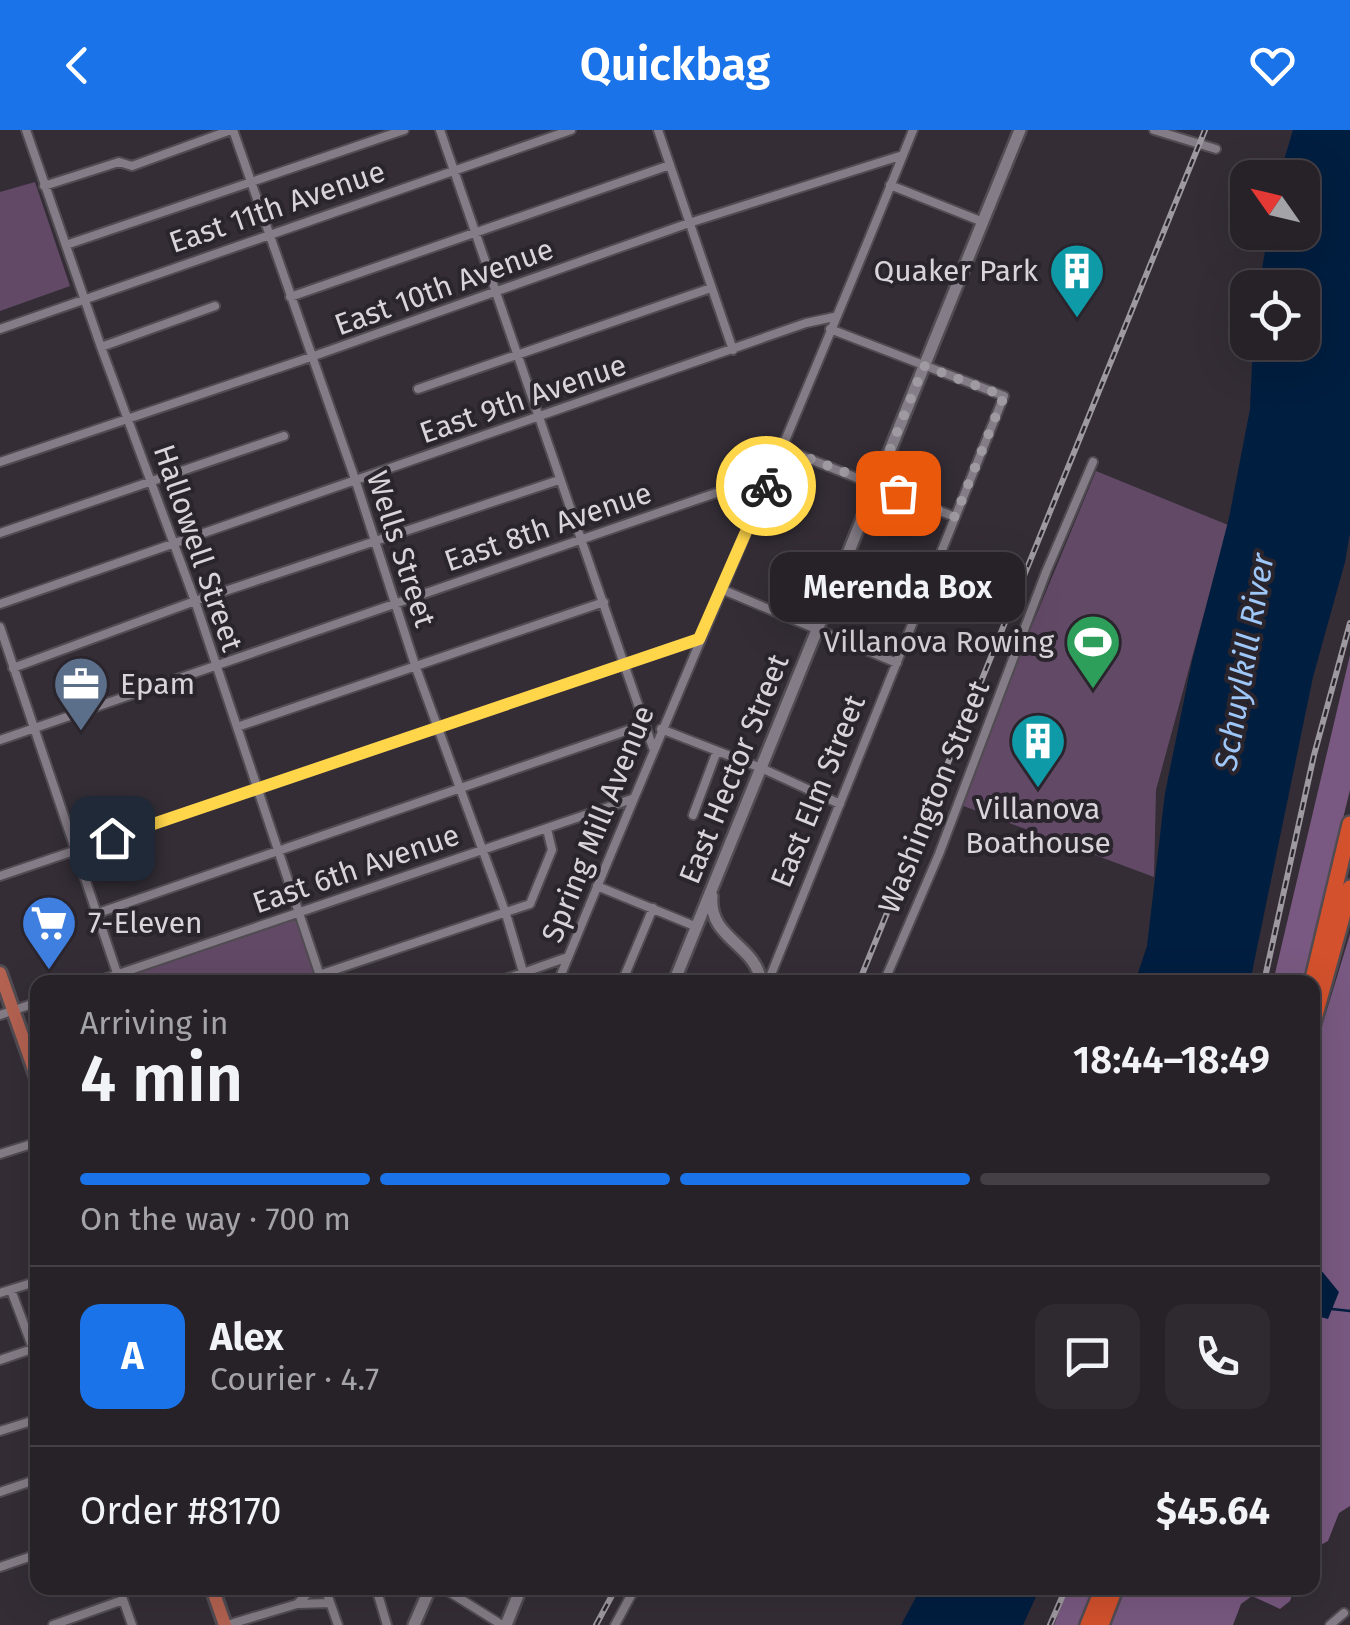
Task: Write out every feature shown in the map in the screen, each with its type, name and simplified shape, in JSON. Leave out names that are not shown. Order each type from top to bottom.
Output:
[{"type":"highway","points":[[1314,975],[1350,824]]},
{"type":"highway","points":[[1320,997],[1350,888]]},
{"type":"highway","points":[[1088,1625],[1100,1595]]},
{"type":"highway","points":[[1101,1625],[1112,1595]]},
{"type":"main road","name":"East Hector Street","points":[[677,975],[1020,130]]},
{"type":"main road","points":[[717,875],[711,906],[720,930]]},
{"type":"main road","points":[[697,927],[709,924],[720,930],[752,956],[762,975]]},
{"type":"main road","points":[[0,974],[6,1013],[30,1064]]},
{"type":"main road","points":[[215,1595],[226,1625]]},
{"type":"main road","points":[[414,1625],[427,1595]]},
{"type":"main road","points":[[504,1625],[518,1595]]},
{"type":"street","name":"Hallowell Street","points":[[26,130],[195,601],[319,975]]},
{"type":"street","points":[[44,186],[119,162],[132,166],[232,130]]},
{"type":"street","name":"Wells Street","points":[[232,130],[355,479],[416,668],[506,914],[523,975]]},
{"type":"street","points":[[66,244],[404,130]]},
{"type":"street","points":[[440,130],[652,748]]},
{"type":"street","name":"East 11th Avenue","points":[[0,328],[571,130]]},
{"type":"street","points":[[658,130],[733,350]]},
{"type":"street","name":"Spring Mill Avenue","points":[[561,975],[652,748],[782,448],[913,130]]},
{"type":"street","points":[[1154,130],[1216,150]]},
{"type":"street","name":"East 10th Avenue","points":[[0,462],[311,358],[689,223],[903,155]]},
{"type":"street","points":[[290,298],[670,165]]},
{"type":"street","points":[[890,184],[983,222]]},
{"type":"street","points":[[418,389],[711,288]]},
{"type":"street","points":[[101,347],[214,306]]},
{"type":"street","name":"East 9th Avenue","points":[[0,604],[806,322],[834,318]]},
{"type":"street","points":[[830,329],[924,366]]},
{"type":"street","name":"East Elm Street","points":[[768,975],[1004,396],[924,366]]},
{"type":"street","points":[[0,533],[284,436]]},
{"type":"street","points":[[782,448],[955,517]]},
{"type":"street","name":"Washington Street","points":[[887,975],[939,854],[1093,462]]},
{"type":"street","name":"East 8th Avenue","points":[[0,740],[771,474]]},
{"type":"street","points":[[13,668],[195,601],[560,480]]},
{"type":"street","points":[[720,589],[897,663]]},
{"type":"street","points":[[238,727],[604,602]]},
{"type":"street","points":[[0,627],[117,975]]},
{"type":"street","points":[[0,876],[699,639]]},
{"type":"street","points":[[98,913],[646,724]]},
{"type":"street","points":[[661,729],[840,804]]},
{"type":"street","points":[[693,815],[717,751]]},
{"type":"street","name":"East 6th Avenue","points":[[129,975],[298,912],[632,799]]},
{"type":"street","points":[[329,975],[530,904],[552,850],[547,829]]},
{"type":"street","points":[[597,886],[697,927]]},
{"type":"street","points":[[625,975],[652,908]]},
{"type":"street","points":[[752,956],[771,960],[781,948]]},
{"type":"street","points":[[530,975],[569,956]]},
{"type":"street","points":[[6,1013],[30,1005]]},
{"type":"street","points":[[0,1154],[30,1145]]},
{"type":"street","points":[[0,1294],[30,1283]]},
{"type":"street","points":[[11,1290],[30,1343]]},
{"type":"street","points":[[0,1360],[30,1350]]},
{"type":"street","points":[[0,1431],[30,1421]]},
{"type":"street","points":[[0,1492],[30,1482]]},
{"type":"street","points":[[0,1567],[30,1557]]},
{"type":"street","points":[[121,1595],[132,1625]]},
{"type":"street","points":[[297,1604],[306,1595]]},
{"type":"street","points":[[327,1595],[338,1625]]},
{"type":"street","points":[[378,1595],[387,1625]]},
{"type":"street","points":[[455,1595],[504,1625]]},
{"type":"street","points":[[616,1625],[631,1595]]},
{"type":"street","points":[[53,1625],[123,1600]]},
{"type":"street","points":[[226,1625],[297,1604],[330,1603]]},
{"type":"street","points":[[1330,1625],[1344,1613]]},
{"type":"shaded area","points":[[35,182],[70,286],[0,311],[0,192]]},
{"type":"shaded area","name":"Villanova Rowing","points":[[1096,471],[1228,525],[1156,790],[1154,877],[958,804]]},
{"type":"shaded area","points":[[1350,655],[1350,790],[1305,975],[1275,975]]},
{"type":"shaded area","points":[[298,912],[320,975],[117,975]]},
{"type":"shaded area","points":[[1350,934],[1350,1506],[1339,1513],[1328,1541],[1320,1545],[1320,1033]]},
{"type":"shaded area","points":[[1065,1595],[1091,1595],[1080,1625],[1054,1625]]},
{"type":"shaded area","points":[[1123,1595],[1292,1595],[1280,1609],[1252,1596],[1241,1604],[1233,1625],[1111,1625]]},
{"type":"water","name":"Schuylkill River","points":[[1293,130],[1350,130],[1350,533],[1313,677],[1251,975],[1137,975],[1147,946],[1165,793],[1192,661],[1229,518],[1250,409],[1252,360],[1320,360],[1320,270],[1262,270],[1265,250],[1320,250],[1320,160],[1284,160]]},
{"type":"water","points":[[1320,1269],[1339,1292],[1328,1319],[1320,1317]]},
{"type":"water","points":[[917,1595],[1037,1595],[1023,1625],[901,1625]]},
{"type":"waterway","points":[[1332,1309],[1350,1311]]},
{"type":"railway","points":[[862,975],[1205,130]]},
{"type":"railway","points":[[1266,975],[1314,755],[1350,623]]},
{"type":"railway","points":[[596,1625],[612,1595]]},
{"type":"railway","points":[[1050,1625],[1063,1595]]},
{"type":"way so far","points":[[766,486],[782,448],[876,484],[924,366],[1004,396],[955,517],[898,493]]},
{"type":"place","name":"Quaker Park","points":[[1077,320]]},
{"type":"place","name":"Merenda Box","points":[[898,493]]},
{"type":"place","name":"Villanova Rowing","points":[[1093,691]]},
{"type":"place","name":"Epam","points":[[81,733]]},
{"type":"place","name":"Villanova Boathouse","points":[[1038,790]]},
{"type":"place","name":"7-Eleven","points":[[49,972]]},
{"type":"route","points":[[112,838],[699,639],[766,486]]}]
